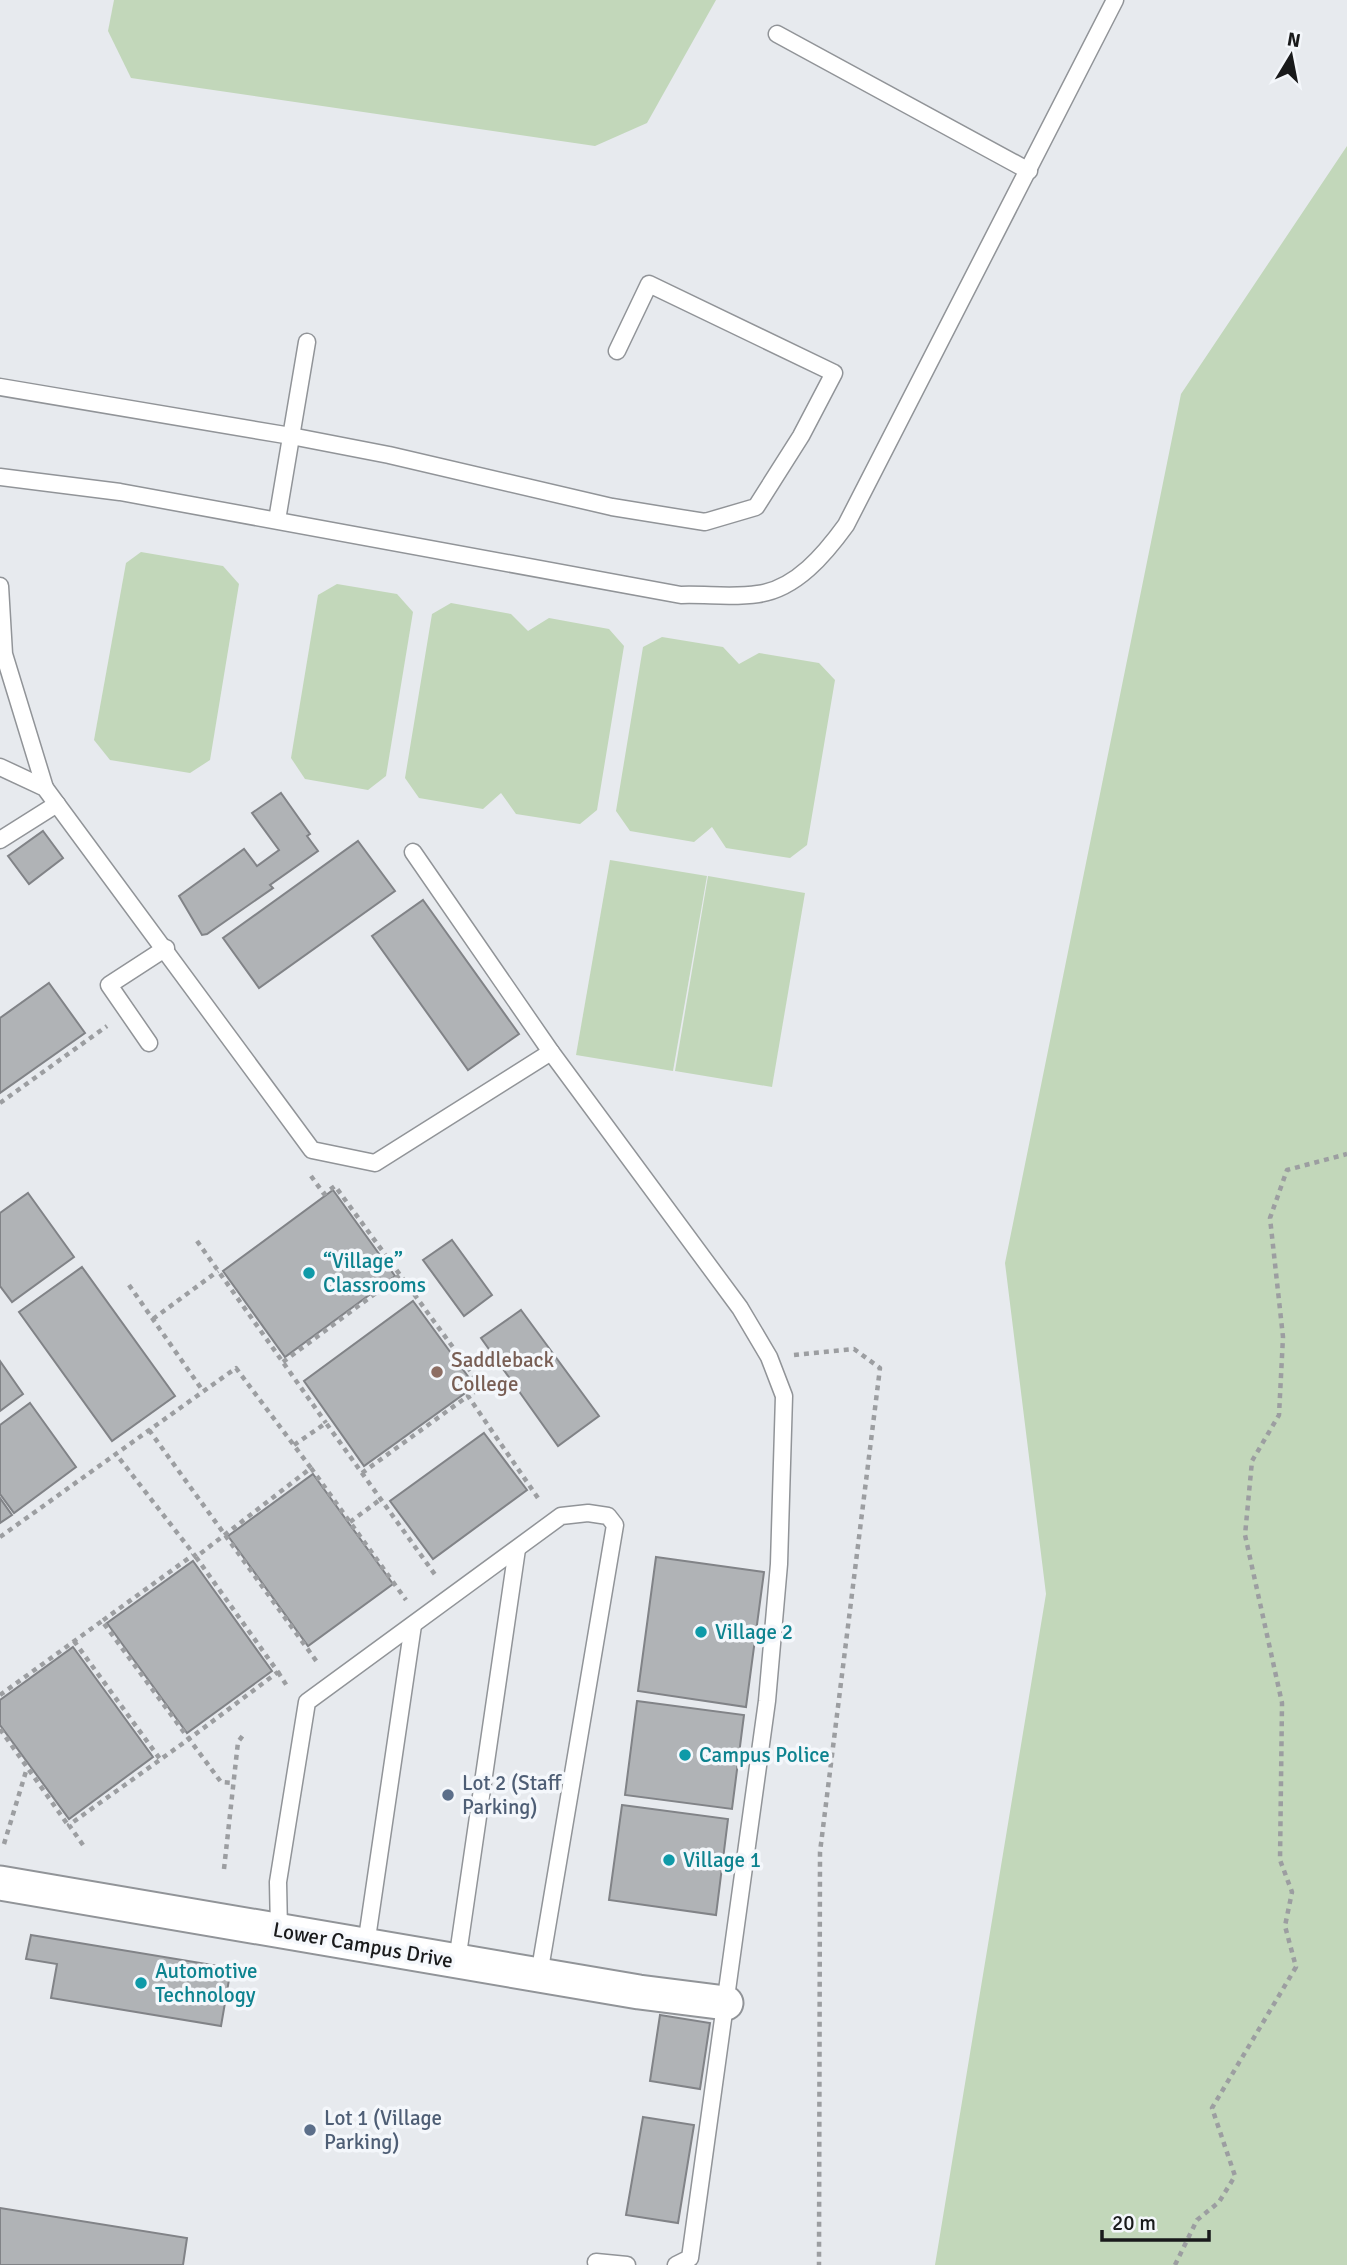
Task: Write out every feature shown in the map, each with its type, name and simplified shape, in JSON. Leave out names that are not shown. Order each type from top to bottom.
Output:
[{"type":"street","name":"Lower Campus Drive","points":[[0,1883],[539,1975],[726,2003]]},
{"type":"lane","points":[[0,477],[120,492],[681,594],[759,594],[786,584],[827,551],[846,525],[1115,0]]},
{"type":"lane","points":[[777,34],[1029,171]]},
{"type":"lane","points":[[0,387],[291,436],[611,506],[705,522],[756,507],[801,436],[834,373],[649,284],[617,351]]},
{"type":"lane","points":[[277,520],[307,342]]},
{"type":"lane","points":[[0,586],[4,654],[45,788],[166,948],[312,1150],[375,1163],[551,1052]]},
{"type":"lane","points":[[0,767],[45,788]]},
{"type":"lane","points":[[0,840],[57,804]]},
{"type":"lane","points":[[413,852],[551,1052],[740,1308],[769,1357],[784,1396],[779,1564],[766,1701],[690,2258],[676,2265]]},
{"type":"lane","points":[[149,1043],[109,985],[166,948]]},
{"type":"lane","points":[[279,1931],[278,1882],[307,1702],[561,1517],[588,1513],[608,1516],[615,1525],[539,1975]]},
{"type":"lane","points":[[457,1961],[517,1549]]},
{"type":"lane","points":[[366,1945],[413,1625]]},
{"type":"lane","points":[[596,2262],[627,2265]]},
{"type":"path","points":[[0,1103],[127,1012]]},
{"type":"path","points":[[1175,2265],[1197,2220],[1219,2202],[1235,2176],[1212,2108],[1296,1967],[1285,1926],[1292,1892],[1280,1860],[1283,1703],[1245,1535],[1252,1461],[1279,1415],[1283,1337],[1270,1218],[1287,1170],[1347,1154]]},
{"type":"path","points":[[307,1171],[324,1194],[335,1186],[482,1387],[362,1473]]},
{"type":"path","points":[[197,1241],[438,1578]]},
{"type":"path","points":[[153,1319],[218,1271]]},
{"type":"path","points":[[283,1362],[400,1275]]},
{"type":"path","points":[[129,1285],[203,1391]]},
{"type":"path","points":[[769,1357],[855,1349],[880,1368],[820,1852],[819,2265]]},
{"type":"path","points":[[0,1537],[236,1368],[407,1601]]},
{"type":"path","points":[[468,1396],[541,1502]]},
{"type":"path","points":[[294,1444],[326,1423]]},
{"type":"path","points":[[149,1430],[318,1664]]},
{"type":"path","points":[[116,1454],[194,1556],[288,1687]]},
{"type":"path","points":[[0,1695],[225,1534],[311,1468]]},
{"type":"path","points":[[350,1522],[381,1499]]},
{"type":"path","points":[[102,1621],[221,1782],[234,1783]]},
{"type":"path","points":[[74,1641],[160,1759]]},
{"type":"path","points":[[69,1825],[278,1672]]},
{"type":"path","points":[[0,1729],[83,1845]]},
{"type":"path","points":[[224,1869],[238,1742],[244,1734]]},
{"type":"path","points":[[4,1844],[27,1768]]},
{"type":"green space","points":[[114,0],[716,0],[647,123],[595,146],[131,78],[108,31]]},
{"type":"green space","points":[[1347,146],[1347,2265],[935,2265],[1046,1594],[1005,1263],[1181,394]]},
{"type":"green space","points":[[141,552],[223,566],[239,584],[210,760],[190,773],[110,760],[94,740],[126,563]]},
{"type":"green space","points":[[337,584],[397,594],[413,612],[386,776],[368,790],[305,779],[291,758],[318,595]]},
{"type":"green space","points":[[451,603],[511,614],[528,631],[549,618],[609,629],[624,646],[597,810],[580,824],[516,814],[501,793],[483,809],[419,798],[405,778],[432,614]]},
{"type":"green space","points":[[662,637],[723,647],[739,664],[759,653],[819,663],[835,680],[807,845],[790,858],[726,848],[712,827],[694,842],[630,831],[616,811],[643,647]]},
{"type":"green space","points":[[610,860],[707,876],[673,1071],[576,1055]]},
{"type":"green space","points":[[708,876],[805,893],[772,1087],[675,1071]]},
{"type":"building","points":[[281,793],[310,834],[307,836],[318,851],[270,885],[273,888],[202,935],[179,896],[244,849],[257,866],[279,850],[252,813]]},
{"type":"building","points":[[43,831],[63,858],[29,884],[8,856]]},
{"type":"building","points":[[358,841],[395,891],[259,988],[223,938]]},
{"type":"building","points":[[423,900],[519,1034],[468,1070],[372,936]]},
{"type":"building","points":[[49,983],[85,1033],[0,1093],[0,1018]]},
{"type":"building","name":"“Village” Classrooms","points":[[333,1190],[395,1276],[285,1357],[223,1271]]},
{"type":"building","points":[[28,1193],[74,1257],[12,1302],[0,1286],[0,1213]]},
{"type":"building","points":[[452,1240],[492,1295],[464,1316],[423,1260]]},
{"type":"building","points":[[82,1267],[175,1396],[112,1441],[19,1312]]},
{"type":"building","name":"“Village” Classrooms","points":[[413,1301],[475,1386],[364,1466],[304,1381]]},
{"type":"building","points":[[521,1310],[599,1416],[558,1446],[481,1338]]},
{"type":"building","points":[[0,1361],[23,1394],[0,1411]]},
{"type":"building","points":[[30,1403],[76,1467],[14,1513],[0,1494],[0,1425]]},
{"type":"building","points":[[484,1433],[527,1490],[433,1559],[390,1501]]},
{"type":"building","points":[[313,1474],[393,1584],[308,1646],[228,1536]]},
{"type":"building","points":[[0,1498],[12,1515],[0,1523]]},
{"type":"building","name":"Village 2","points":[[656,1557],[764,1572],[746,1707],[638,1691]]},
{"type":"building","points":[[193,1561],[272,1671],[187,1733],[107,1623]]},
{"type":"building","points":[[73,1647],[153,1757],[69,1819],[0,1725],[0,1700]]},
{"type":"building","name":"Campus Police","points":[[637,1701],[744,1715],[732,1809],[625,1795]]},
{"type":"building","name":"Village 1","points":[[622,1805],[728,1819],[716,1915],[609,1900]]},
{"type":"building","name":"Automotive Technology","points":[[31,1935],[231,1968],[221,2026],[51,1998],[57,1964],[26,1959]]},
{"type":"building","points":[[660,2015],[710,2023],[700,2089],[650,2081]]},
{"type":"building","points":[[643,2117],[694,2125],[678,2223],[626,2215]]},
{"type":"building","points":[[0,2208],[187,2238],[183,2265],[0,2265]]},
{"type":"place","name":"“Village” Classrooms","points":[[309,1273]]},
{"type":"place","name":"Saddleback College","points":[[437,1372]]},
{"type":"place","name":"Village 2","points":[[701,1632]]},
{"type":"place","name":"Campus Police","points":[[685,1755]]},
{"type":"place","name":"Lot 2 (Staff Parking)","points":[[448,1795]]},
{"type":"place","name":"Village 1","points":[[669,1860]]},
{"type":"place","name":"Automotive Technology","points":[[141,1983]]},
{"type":"place","name":"Lot 1 (Village Parking)","points":[[310,2130]]}]
